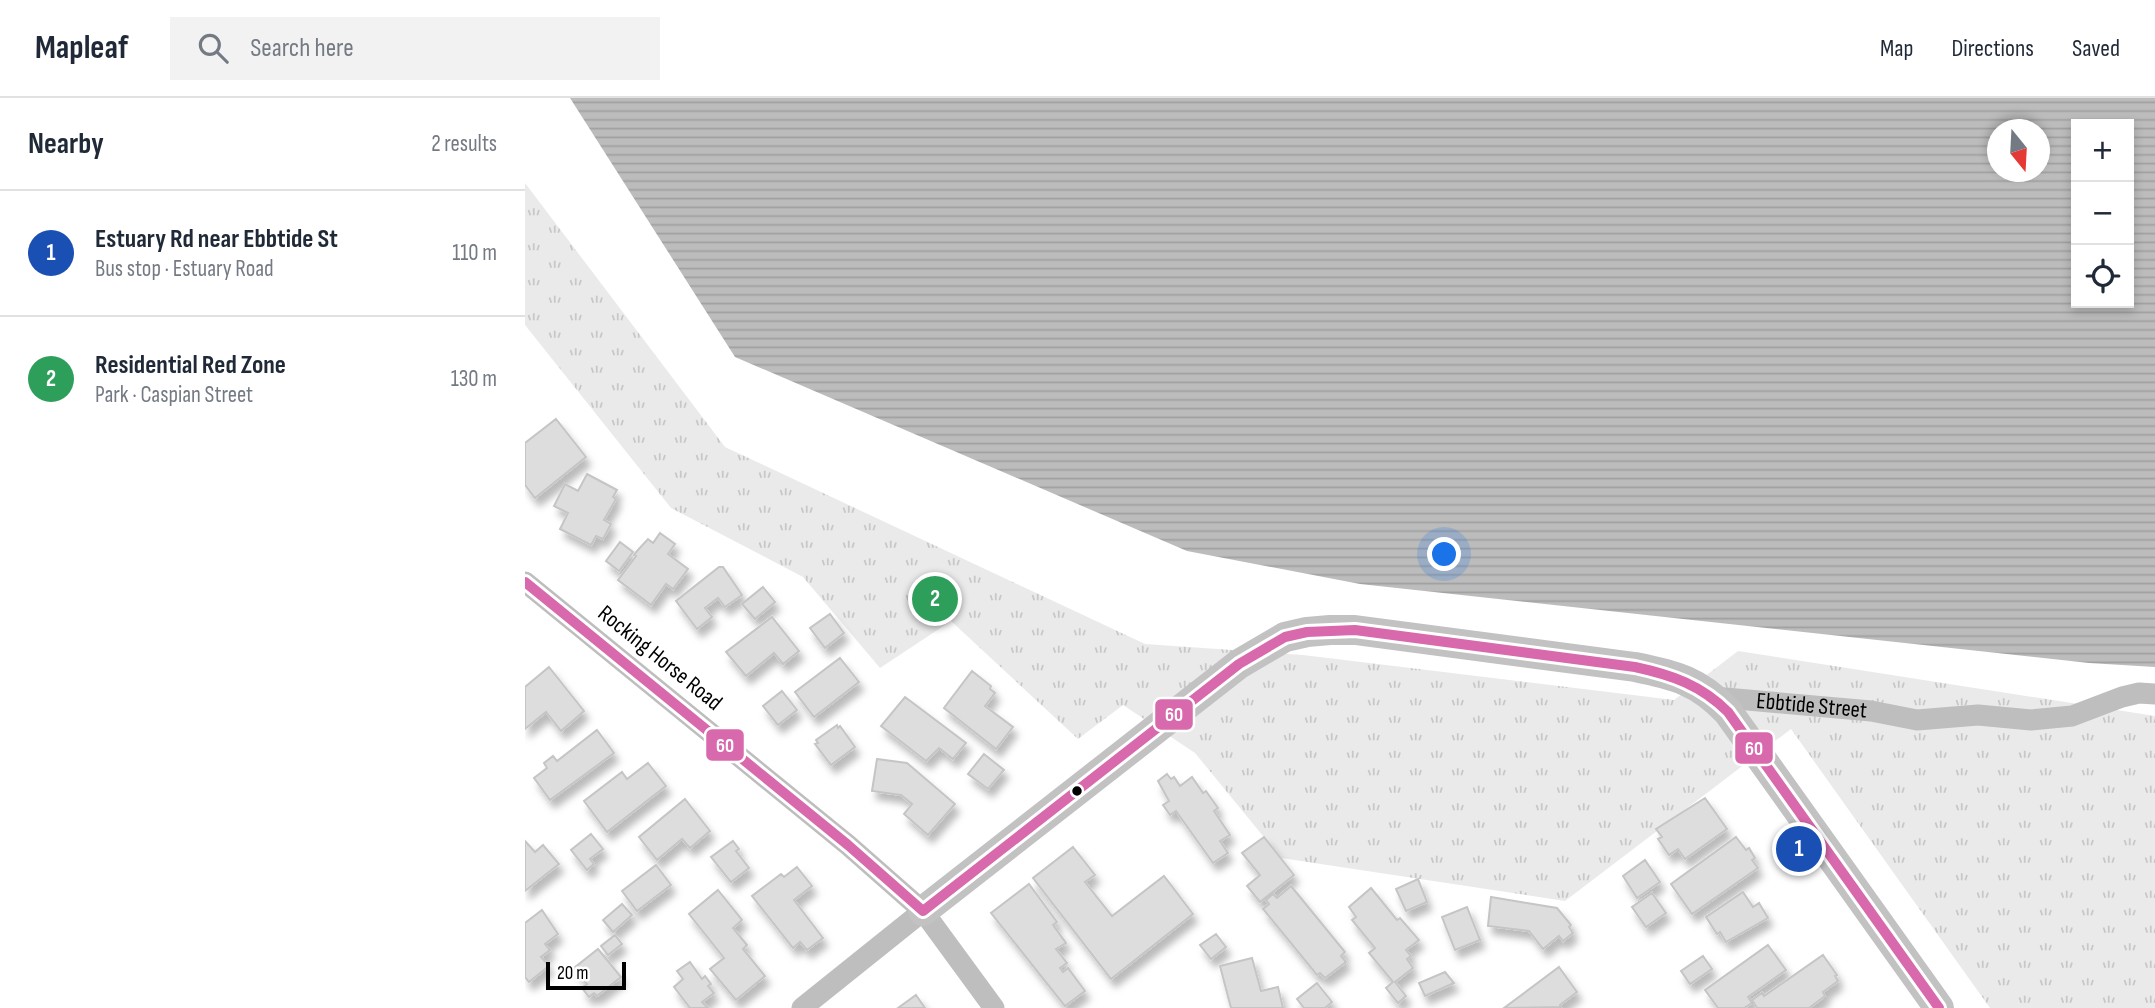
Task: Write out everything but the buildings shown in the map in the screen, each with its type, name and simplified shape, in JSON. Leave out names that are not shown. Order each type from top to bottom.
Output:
[{"type":"street","name":"Rocking Horse Road","points":[[525,582],[848,845],[923,911],[995,1008]]},
{"type":"street","name":"Ebbtide Street","points":[[923,911],[1239,664],[1285,637],[1307,632],[1355,630],[1647,669],[1671,674],[1696,684],[1714,697],[1871,711],[1917,720],[1979,715],[2031,720],[2072,716],[2122,697],[2139,693],[2155,694]]},
{"type":"street","points":[[1714,697],[1728,712],[1939,1008]]},
{"type":"street","points":[[802,1008],[923,911]]},
{"type":"green space","points":[[525,183],[725,447],[1145,644],[1303,655],[1674,700],[1738,651],[2155,716],[2155,1008],[1990,1008],[1791,729],[1565,901],[1281,858],[1195,753],[1123,705],[1078,739],[951,621],[880,668],[803,577],[671,508],[525,325]]},
{"type":"shaded area","points":[[570,98],[2155,98],[2155,667],[2089,663],[1360,584],[1187,551],[735,357]]},
{"type":"transit line","name":"60","points":[[525,582],[848,845],[923,911]]},
{"type":"transit line","name":"60","points":[[923,911],[1239,664],[1285,637],[1307,632],[1355,630],[1635,667],[1674,678],[1707,695],[1728,712],[1939,1008]]},
{"type":"place","name":"Residential Red Zone","points":[[935,599]]},
{"type":"place","name":"Estuary Rd near Ebbtide St","points":[[1799,849]]}]
